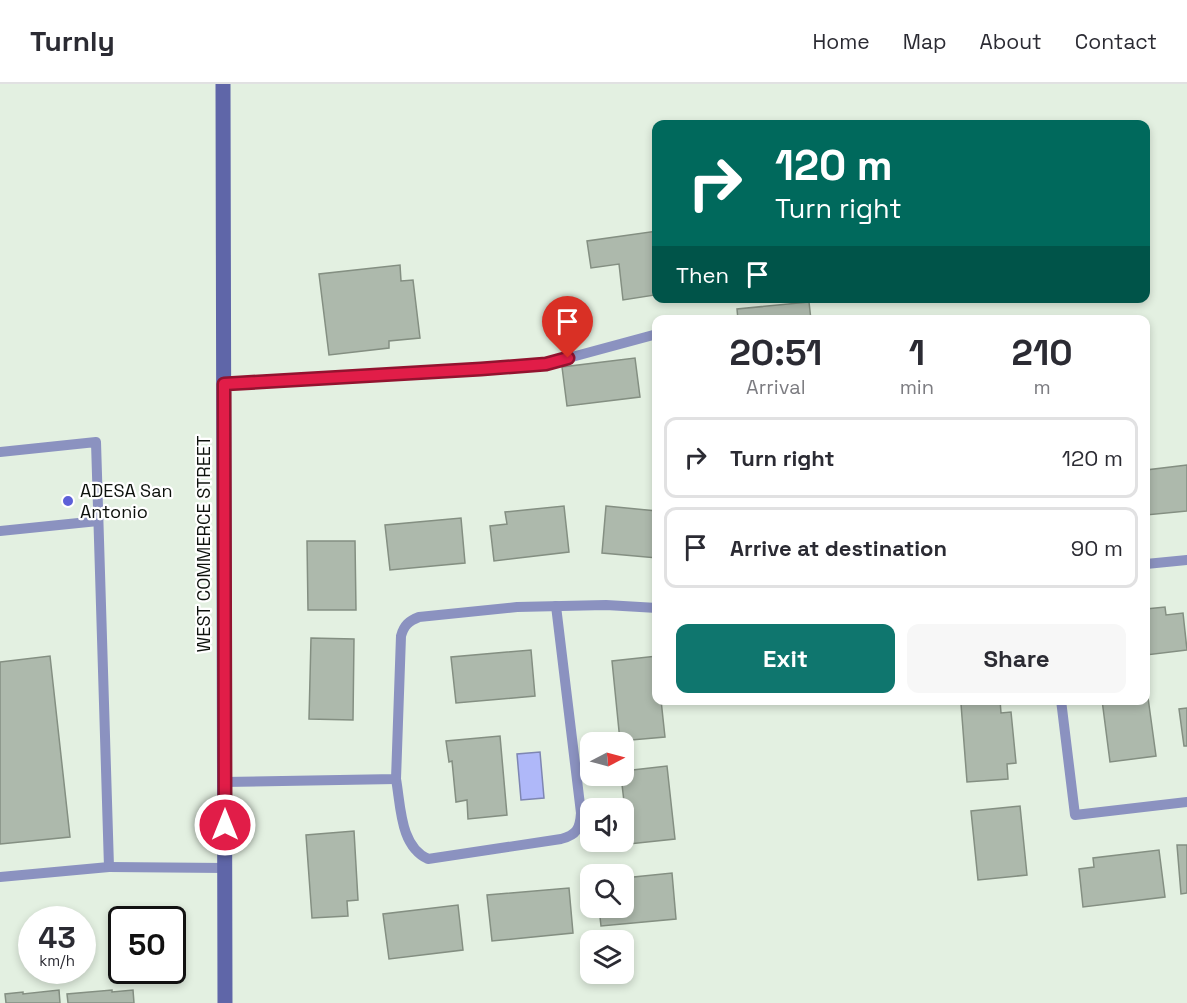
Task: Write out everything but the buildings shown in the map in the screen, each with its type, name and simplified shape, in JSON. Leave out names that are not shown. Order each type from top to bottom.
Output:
[{"type":"main road","name":"WEST COMMERCE STREET","points":[[223,84],[225,1003]]},
{"type":"lane","points":[[224,384],[546,364],[652,335]]},
{"type":"lane","points":[[0,452],[96,442],[109,867]]},
{"type":"lane","points":[[0,531],[98,521]]},
{"type":"lane","points":[[1150,564],[1187,560]]},
{"type":"lane","points":[[556,606],[581,813],[580,825],[572,836],[561,839],[428,860],[420,855],[406,837],[396,779],[403,628],[411,620],[419,617],[517,607],[556,606],[606,605],[652,608]]},
{"type":"lane","points":[[1062,705],[1075,815],[1187,802]]},
{"type":"lane","points":[[224,782],[396,779]]},
{"type":"lane","points":[[0,877],[109,867],[225,868]]},
{"type":"water","points":[[540,752],[544,798],[521,800],[517,754]]},
{"type":"place","name":"ADESA San Antonio","points":[[68,501]]},
{"type":"route","points":[[225,825],[224,384],[481,369],[546,364],[568,358]]}]
